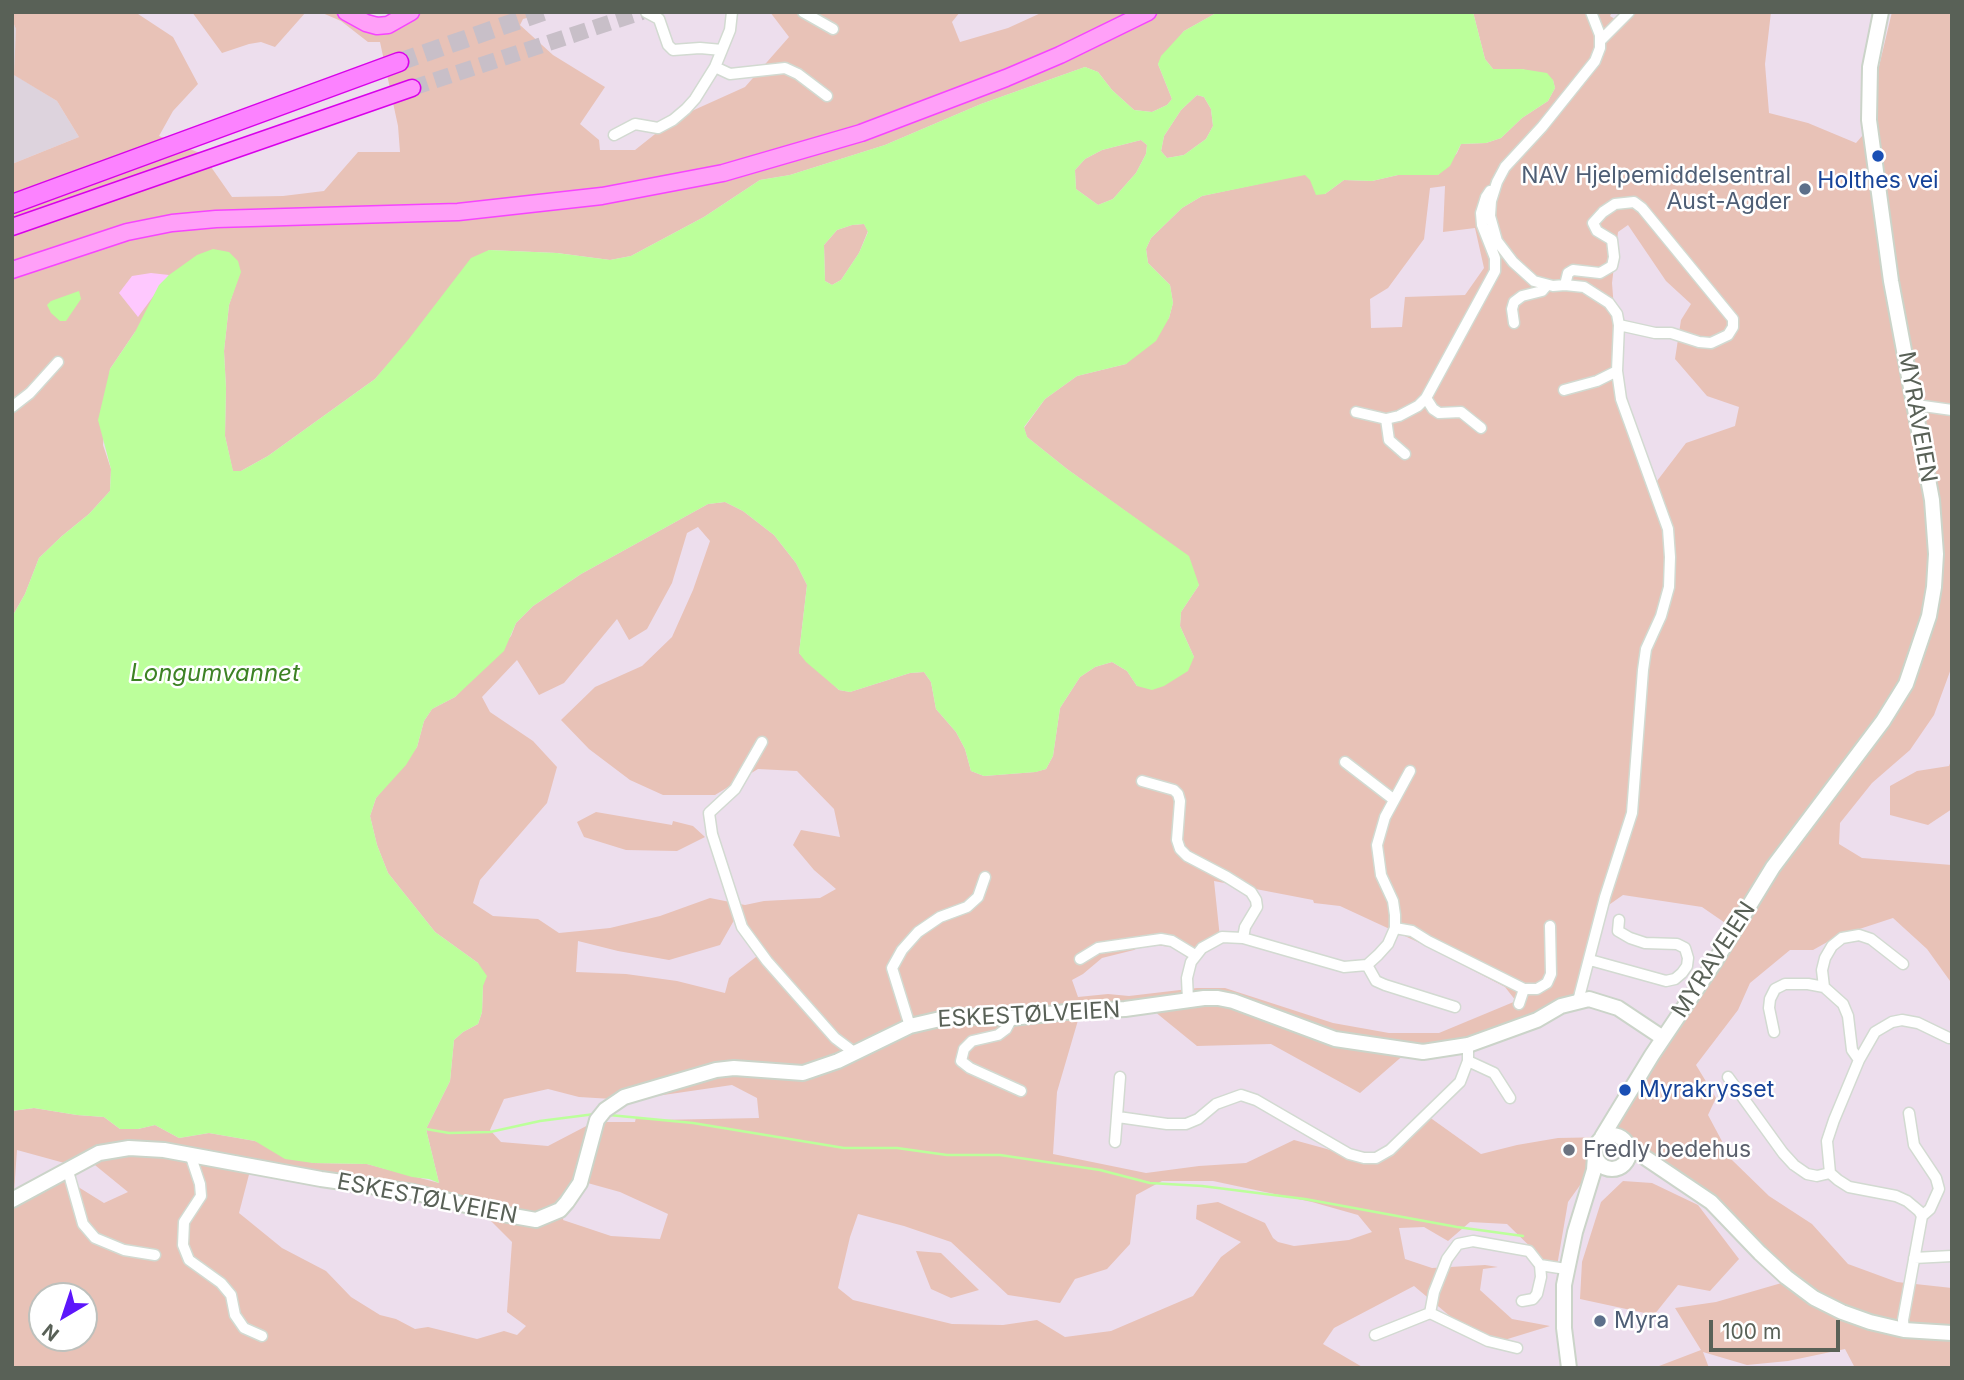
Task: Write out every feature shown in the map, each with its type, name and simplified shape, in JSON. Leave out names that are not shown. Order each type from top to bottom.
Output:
[{"type":"highway","points":[[12,204],[399,62]]},
{"type":"highway","points":[[12,227],[412,88]]},
{"type":"main road","points":[[346,12],[377,26],[388,25],[411,12]]},
{"type":"main road","points":[[12,265],[114,231],[171,218],[216,214],[457,206],[602,190],[722,167],[872,123],[1025,63],[1135,12]]},
{"type":"main road","points":[[12,270],[127,232],[172,223],[216,219],[458,212],[603,196],[723,173],[874,128],[1017,74],[1148,12]]},
{"type":"main road","name":"MYRAVEIEN","points":[[1602,1137],[1773,867],[1852,765],[1906,684],[1929,615],[1936,554],[1932,500],[1891,281],[1869,120],[1870,67],[1881,12]]},
{"type":"main road","name":"ESKESTØLVEIEN","points":[[12,1200],[107,1150],[129,1148],[190,1154],[321,1179],[413,1192],[536,1220],[560,1210],[574,1192],[580,1182],[601,1115],[624,1097],[716,1070],[734,1068],[803,1073],[838,1061],[910,1026],[953,1016],[1012,1018],[1125,1009],[1204,998],[1233,1001],[1319,1034],[1355,1044],[1423,1052],[1468,1045],[1537,1020],[1561,1006],[1578,1001]]},
{"type":"main road","points":[[1578,1001],[1589,999],[1618,1008],[1663,1038]]},
{"type":"main road","name":"MYRAVEIEN","points":[[1626,1142],[1624,1119],[1639,1075]]},
{"type":"main road","points":[[1569,1368],[1563,1318],[1566,1269],[1594,1170],[1597,1143],[1608,1135],[1618,1136],[1711,1202],[1760,1253],[1814,1298],[1860,1318],[1904,1330],[1952,1333]]},
{"type":"main road","points":[[1583,1210],[1602,1180],[1621,1166],[1629,1153],[1626,1142]]},
{"type":"main road","points":[[1595,1156],[1603,1167],[1644,1167],[1684,1183]]},
{"type":"street","points":[[646,12],[659,19],[668,45],[673,50],[722,50]]},
{"type":"street","points":[[614,135],[635,124],[658,128],[675,119],[695,99],[715,67],[730,30],[732,12]]},
{"type":"street","points":[[803,12],[832,29]]},
{"type":"street","points":[[1356,412],[1386,419],[1399,416],[1418,406],[1426,398],[1495,271],[1495,258],[1482,225],[1481,213],[1486,197],[1505,167],[1542,127],[1595,61],[1600,48],[1600,34],[1591,12]]},
{"type":"street","points":[[1600,41],[1629,12]]},
{"type":"street","points":[[715,67],[730,74],[785,68],[798,74],[827,96]]},
{"type":"street","points":[[1497,182],[1490,216],[1497,241],[1513,262],[1534,281],[1547,285],[1584,287],[1599,295],[1617,314],[1617,371],[1621,399],[1668,529],[1670,577],[1664,606],[1647,649],[1643,670],[1632,813],[1605,897],[1578,1001]]},
{"type":"street","points":[[1564,285],[1568,273],[1573,270],[1600,273],[1612,265],[1612,240],[1598,231],[1593,223],[1615,204],[1634,202],[1642,208],[1733,319],[1733,327],[1728,335],[1711,343],[1671,333],[1655,333],[1619,325]]},
{"type":"street","points":[[1514,323],[1514,302],[1522,296],[1542,291],[1547,285]]},
{"type":"street","points":[[12,407],[30,394],[58,362]]},
{"type":"street","points":[[1564,390],[1597,381],[1617,371]]},
{"type":"street","points":[[1426,398],[1433,409],[1440,413],[1461,412],[1481,428]]},
{"type":"street","points":[[1916,405],[1952,410]]},
{"type":"street","points":[[1386,419],[1389,440],[1405,454]]},
{"type":"street","points":[[762,742],[735,789],[709,813],[712,834],[742,927],[767,961],[835,1038],[855,1053]]},
{"type":"street","points":[[1345,762],[1393,799]]},
{"type":"street","points":[[1188,1000],[1187,978],[1195,955],[1210,942],[1222,937],[1243,938],[1334,966],[1353,967],[1367,965],[1388,944],[1395,928],[1393,901],[1381,875],[1377,845],[1393,799],[1410,771]]},
{"type":"street","points":[[1142,781],[1174,790],[1178,794],[1180,801],[1177,840],[1180,849],[1187,856],[1251,892],[1257,907],[1245,927],[1243,938]]},
{"type":"street","points":[[910,1026],[892,968],[902,950],[918,932],[940,917],[967,907],[978,897],[985,877]]},
{"type":"street","points":[[1590,960],[1666,981],[1675,979],[1682,973],[1688,958],[1685,948],[1677,944],[1645,943],[1630,938],[1618,931],[1619,920]]},
{"type":"street","points":[[1395,928],[1412,931],[1428,942],[1524,989],[1536,989],[1547,983],[1551,974],[1549,926]]},
{"type":"street","points":[[1824,987],[1822,970],[1825,958],[1832,946],[1842,938],[1859,935],[1871,939],[1903,964]]},
{"type":"street","points":[[1080,959],[1098,948],[1161,939],[1171,941],[1195,955]]},
{"type":"street","points":[[1367,965],[1376,981],[1455,1007]]},
{"type":"street","points":[[1774,1032],[1769,1008],[1775,989],[1785,984],[1824,987],[1843,1004],[1848,1016],[1852,1049],[1859,1060]]},
{"type":"street","points":[[1519,1004],[1524,989]]},
{"type":"street","points":[[1012,1018],[1006,1029],[998,1035],[972,1041],[964,1049],[961,1061],[970,1068],[1021,1091]]},
{"type":"street","points":[[1904,1330],[1903,1320],[1922,1216],[1919,1210],[1907,1201],[1896,1196],[1849,1187],[1830,1172],[1827,1141],[1859,1060],[1875,1032],[1892,1022],[1902,1020],[1918,1023],[1949,1038]]},
{"type":"street","points":[[1118,1117],[1186,1124],[1198,1119],[1216,1104],[1241,1095],[1256,1100],[1349,1154],[1377,1158],[1390,1150],[1460,1082],[1468,1061],[1468,1045]]},
{"type":"street","points":[[1468,1061],[1494,1073],[1510,1098]]},
{"type":"street","points":[[1115,1142],[1120,1077]]},
{"type":"street","points":[[1728,1077],[1794,1165],[1807,1174],[1817,1176],[1830,1172]]},
{"type":"street","points":[[1909,1113],[1914,1145],[1936,1178],[1939,1189],[1930,1209],[1922,1216]]},
{"type":"street","points":[[190,1154],[201,1196],[184,1222],[183,1245],[189,1260],[221,1283],[231,1295],[235,1315],[244,1328],[262,1336]]},
{"type":"street","points":[[68,1171],[83,1224],[95,1238],[124,1250],[155,1255]]},
{"type":"street","points":[[1430,1313],[1434,1292],[1447,1259],[1458,1244],[1473,1241],[1528,1251],[1540,1265],[1541,1277],[1537,1294],[1530,1300],[1522,1301]]},
{"type":"street","points":[[1914,1258],[1952,1256]]},
{"type":"street","points":[[1540,1265],[1566,1269]]},
{"type":"street","points":[[1375,1335],[1430,1313],[1488,1341],[1517,1348]]},
{"type":"shaded area","points":[[12,12],[135,12],[173,37],[198,84],[173,111],[159,136],[202,154],[232,197],[283,196],[324,191],[358,152],[400,152],[398,126],[380,42],[368,42],[341,21],[320,12],[363,12],[396,24],[411,12],[549,12],[523,19],[520,25],[553,55],[605,87],[580,124],[599,140],[600,150],[635,150],[674,119],[745,87],[789,37],[770,12],[960,12],[952,22],[960,42],[1008,28],[1043,12],[1218,12],[1184,31],[1158,64],[1172,99],[1167,105],[1152,112],[1134,110],[1112,90],[1098,72],[1085,67],[981,104],[885,145],[790,175],[760,180],[704,217],[631,256],[610,260],[557,253],[489,250],[375,379],[268,456],[241,471],[233,472],[225,436],[224,351],[229,305],[240,272],[135,332],[110,369],[103,445],[111,469],[110,491],[89,514],[39,558],[25,594],[12,617],[12,164],[79,137],[57,101],[14,75],[16,29]]},
{"type":"shaded area","points":[[192,12],[306,12],[275,47],[261,42],[222,53]]},
{"type":"shaded area","points":[[1473,12],[1612,12],[1610,16],[1618,21],[1628,12],[1771,12],[1765,64],[1769,113],[1808,123],[1856,143],[1869,128],[1876,79],[1892,12],[1952,12],[1952,666],[1934,715],[1910,750],[1872,783],[1840,823],[1839,844],[1862,858],[1952,865],[1952,999],[1950,981],[1927,949],[1893,918],[1838,936],[1813,950],[1790,950],[1750,983],[1738,1010],[1696,1065],[1716,1098],[1708,1115],[1732,1160],[1769,1196],[1812,1224],[1848,1264],[1897,1282],[1952,1288],[1952,1368],[1855,1368],[1845,1349],[1788,1361],[1747,1365],[1703,1352],[1709,1368],[1660,1368],[1659,1366],[1701,1350],[1675,1308],[1716,1302],[1785,1282],[1687,1189],[1626,1157],[1603,1153],[1568,1202],[1557,1266],[1545,1261],[1507,1224],[1470,1222],[1448,1241],[1424,1227],[1399,1228],[1405,1259],[1432,1268],[1485,1265],[1498,1267],[1483,1269],[1480,1290],[1512,1319],[1550,1326],[1501,1341],[1457,1322],[1414,1286],[1334,1328],[1323,1344],[1364,1368],[12,1368],[12,1111],[34,1108],[104,1117],[120,1129],[155,1125],[179,1138],[209,1133],[255,1141],[313,1163],[367,1164],[439,1183],[426,1129],[450,1081],[454,1040],[478,1024],[482,1012],[483,986],[478,963],[435,932],[388,873],[370,816],[376,798],[417,747],[424,721],[432,709],[455,697],[511,636],[516,623],[533,606],[581,574],[708,504],[725,502],[743,511],[774,535],[796,563],[807,585],[799,653],[839,690],[850,692],[910,673],[924,672],[931,682],[936,709],[956,732],[965,749],[971,771],[984,776],[1046,769],[1053,756],[1060,708],[1080,677],[1095,667],[1112,662],[1127,671],[1137,686],[1194,657],[1180,626],[1181,612],[1199,585],[1146,526],[1027,437],[1024,428],[1045,399],[1077,376],[1126,364],[1169,318],[1173,303],[1170,285],[1148,263],[1146,249],[1151,238],[1182,208],[1202,196],[1305,174],[1325,194],[1344,180],[1372,181],[1398,175],[1438,175],[1457,153],[1461,144],[1486,143],[1501,138],[1522,118],[1548,101],[1555,88],[1553,80],[1522,69],[1493,69],[1485,59]],"holes":[[[1445,186],[1443,232],[1475,228],[1484,268],[1465,295],[1405,297],[1402,327],[1371,328],[1370,299],[1388,288],[1424,239],[1430,188]],[[1628,225],[1666,281],[1691,304],[1681,320],[1675,359],[1707,396],[1739,407],[1735,426],[1686,443],[1657,481],[1634,434],[1620,385],[1612,283],[1618,232]],[[698,527],[710,541],[693,590],[672,637],[642,666],[595,687],[561,720],[589,749],[630,780],[663,795],[715,795],[758,769],[797,771],[834,809],[840,837],[801,830],[793,845],[814,870],[836,889],[820,898],[764,901],[745,905],[710,898],[660,916],[610,928],[559,933],[538,919],[493,916],[473,903],[480,880],[547,803],[557,767],[533,741],[490,712],[482,697],[517,660],[539,695],[564,683],[617,619],[629,640],[647,629],[672,583],[687,533]],[[1214,881],[1313,900],[1314,903],[1340,906],[1505,987],[1516,1001],[1439,1033],[1389,1033],[1333,1023],[1225,988],[1197,988],[1129,996],[1108,994],[1078,997],[1072,980],[1102,958],[1134,950],[1145,944],[1190,949],[1220,938]],[[1623,895],[1702,907],[1731,927],[1610,1137],[1558,1138],[1481,1154],[1425,1114],[1380,1154],[1345,1154],[1294,1140],[1246,1163],[1146,1173],[1053,1154],[1057,1092],[1081,1010],[1149,1007],[1197,1046],[1271,1044],[1360,1093],[1414,1046],[1474,1037],[1572,1002],[1603,909]],[[737,915],[761,953],[729,978],[725,993],[677,981],[626,974],[576,972],[578,941],[669,960],[720,945]],[[732,1085],[757,1098],[759,1118],[656,1120],[636,1117],[635,1122],[594,1122],[548,1146],[501,1142],[490,1130],[504,1099],[548,1089],[579,1097],[629,1100]],[[17,1150],[79,1167],[90,1161],[128,1192],[104,1203],[59,1175],[14,1192]],[[271,1161],[294,1170],[475,1205],[512,1242],[507,1312],[526,1326],[517,1335],[504,1331],[477,1339],[428,1327],[415,1329],[396,1319],[380,1315],[351,1297],[326,1271],[282,1248],[239,1213],[252,1163]],[[1162,1181],[1213,1181],[1312,1202],[1358,1215],[1372,1232],[1349,1240],[1294,1246],[1278,1242],[1265,1223],[1218,1202],[1197,1205],[1196,1219],[1241,1242],[1221,1257],[1193,1296],[1111,1331],[1065,1337],[1037,1320],[1003,1325],[952,1324],[853,1300],[838,1288],[858,1214],[951,1242],[1008,1295],[1060,1303],[1075,1279],[1107,1269],[1130,1244],[1136,1195]],[[584,1182],[620,1192],[668,1214],[660,1239],[611,1236],[563,1220],[566,1204]]]},
{"type":"shaded area","points":[[12,20],[16,29],[15,75],[57,101],[79,137],[12,164]]},
{"type":"shaded area","points":[[1197,95],[1204,97],[1211,109],[1213,126],[1206,139],[1184,155],[1167,158],[1161,151],[1164,136],[1181,110]]},
{"type":"shaded area","points":[[1141,140],[1147,145],[1146,154],[1136,173],[1113,199],[1098,205],[1076,189],[1075,170],[1085,159],[1102,150]]},
{"type":"shaded area","points":[[864,224],[868,231],[859,253],[841,280],[832,285],[825,281],[824,245],[837,230]]},
{"type":"shaded area","points":[[1952,758],[1952,809],[1928,825],[1890,815],[1890,786],[1917,771],[1949,766]]},
{"type":"shaded area","points":[[596,812],[672,825],[673,821],[693,826],[705,837],[677,851],[626,850],[584,837],[577,822]]},
{"type":"shaded area","points":[[1623,1181],[1652,1183],[1698,1205],[1739,1259],[1710,1291],[1678,1285],[1654,1315],[1580,1299],[1582,1262],[1601,1202]]},
{"type":"shaded area","points":[[916,1251],[941,1253],[979,1290],[951,1298],[931,1289]]},
{"type":"sand","points":[[151,273],[169,275],[138,317],[119,293],[132,276]]},
{"type":"water","name":"Longumvannet","points":[[1218,12],[1473,12],[1485,59],[1493,69],[1522,69],[1547,73],[1555,88],[1548,101],[1522,118],[1501,138],[1486,143],[1461,144],[1450,166],[1438,175],[1398,175],[1372,181],[1344,180],[1325,194],[1316,195],[1305,175],[1202,196],[1182,208],[1151,238],[1146,249],[1148,263],[1170,285],[1173,303],[1169,318],[1156,341],[1126,364],[1077,376],[1045,399],[1024,427],[1027,437],[1067,469],[1189,556],[1199,585],[1181,612],[1180,626],[1194,657],[1188,671],[1152,690],[1137,686],[1127,671],[1112,662],[1095,667],[1080,677],[1060,708],[1053,756],[1046,769],[984,776],[971,771],[965,749],[956,732],[936,709],[931,682],[924,672],[910,673],[850,692],[839,690],[806,662],[799,653],[807,585],[796,563],[774,535],[743,511],[725,502],[708,504],[581,574],[533,606],[516,623],[504,651],[455,697],[432,709],[424,721],[417,747],[406,765],[376,798],[370,816],[388,873],[435,932],[478,963],[487,976],[478,1024],[454,1040],[450,1081],[426,1129],[439,1183],[367,1164],[313,1163],[285,1159],[255,1141],[209,1133],[179,1138],[155,1125],[120,1129],[104,1117],[34,1108],[12,1111],[12,617],[25,594],[39,558],[89,514],[110,491],[111,469],[98,420],[110,369],[135,332],[159,285],[169,275],[197,255],[213,249],[229,252],[238,261],[241,272],[229,305],[224,351],[225,436],[233,471],[241,471],[268,456],[375,379],[471,258],[489,250],[557,253],[610,260],[631,256],[704,217],[760,180],[790,175],[885,145],[981,104],[1085,67],[1098,72],[1112,90],[1134,110],[1152,112],[1167,105],[1172,99],[1158,64],[1161,56],[1184,31]],"holes":[[[1197,95],[1204,97],[1211,109],[1213,126],[1206,139],[1184,155],[1167,158],[1161,151],[1164,136],[1181,110]],[[1141,140],[1147,145],[1146,154],[1136,173],[1113,199],[1098,205],[1076,189],[1075,170],[1085,159],[1102,150]],[[864,224],[868,232],[859,253],[841,280],[832,285],[825,281],[824,245],[837,230]]]},
{"type":"water","points":[[79,291],[81,299],[66,321],[60,321],[51,313],[47,305],[51,301]]},
{"type":"waterway","points":[[426,1129],[449,1133],[490,1132],[540,1121],[595,1114]]},
{"type":"waterway","points":[[609,1115],[693,1123],[844,1148],[897,1148],[947,1155],[1000,1155],[1100,1170],[1150,1183],[1202,1186],[1305,1199],[1457,1227],[1523,1236]]},
{"type":"tunnel","points":[[399,62],[543,12]]},
{"type":"tunnel","points":[[412,88],[642,12]]},
{"type":"place","name":"Holthes vei","points":[[1878,156]]},
{"type":"place","name":"NAV Hjelpemiddelsentral Aust-Agder","points":[[1805,189]]},
{"type":"place","name":"Myrakrysset","points":[[1625,1090]]},
{"type":"place","name":"Fredly bedehus","points":[[1569,1150]]},
{"type":"place","name":"Myra","points":[[1600,1321]]}]
